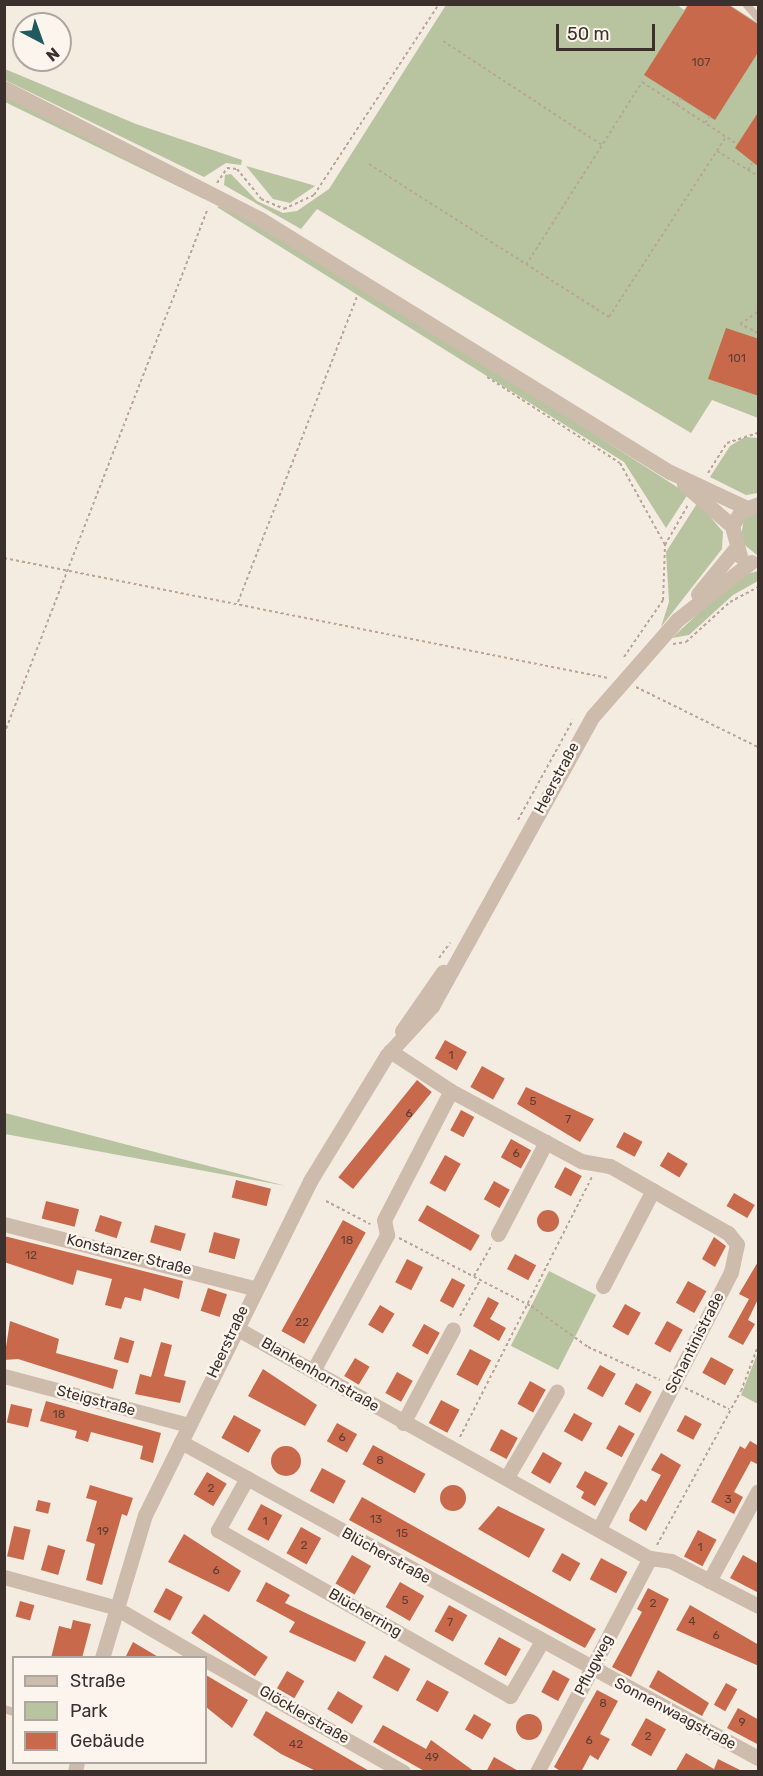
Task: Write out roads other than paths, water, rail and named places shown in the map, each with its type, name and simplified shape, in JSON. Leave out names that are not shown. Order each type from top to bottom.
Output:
[{"type":"street","points":[[4,88],[213,193],[670,472],[753,506],[732,526]]},
{"type":"street","points":[[670,472],[732,526],[735,549],[755,563]]},
{"type":"street","name":"Heerstraße","points":[[102,1656],[114,1607],[145,1515],[254,1288],[310,1181],[393,1047],[432,1006],[460,953],[501,888],[574,743],[735,549]]},
{"type":"street","name":"Heerstraße","points":[[678,620],[755,563]]},
{"type":"street","name":"Schantinistraße","points":[[393,1047],[451,1091],[546,1142],[653,1190],[737,1244],[731,1272],[599,1529]]},
{"type":"street","points":[[314,1369],[387,1232],[384,1220],[451,1091]]},
{"type":"street","points":[[498,1234],[546,1142]]},
{"type":"street","points":[[603,1286],[653,1190]]},
{"type":"street","name":"Konstanzer Straße","points":[[4,1224],[254,1288]]},
{"type":"street","name":"Blankenhornstraße","points":[[236,1328],[314,1369],[452,1451],[507,1477],[650,1558],[663,1558],[759,1606]]},
{"type":"street","points":[[403,1423],[453,1329]]},
{"type":"street","name":"Steigstraße","points":[[4,1376],[188,1425]]},
{"type":"street","points":[[507,1477],[556,1391]]},
{"type":"street","name":"Blücherstraße","points":[[181,1442],[592,1670]]},
{"type":"street","name":"Blücherring","points":[[247,1478],[218,1530],[510,1696],[541,1643]]},
{"type":"street","points":[[710,1581],[759,1491]]},
{"type":"street","name":"Pflugweg","points":[[537,1772],[650,1558]]},
{"type":"street","name":"Glöcklerstraße","points":[[4,1577],[114,1607],[200,1656]]},
{"type":"street","name":"Glöcklerstraße","points":[[207,1660],[403,1772]]},
{"type":"street","name":"Sonnenwaagstraße","points":[[592,1670],[759,1758]]},
{"type":"lane","points":[[746,4],[759,18]]}]
